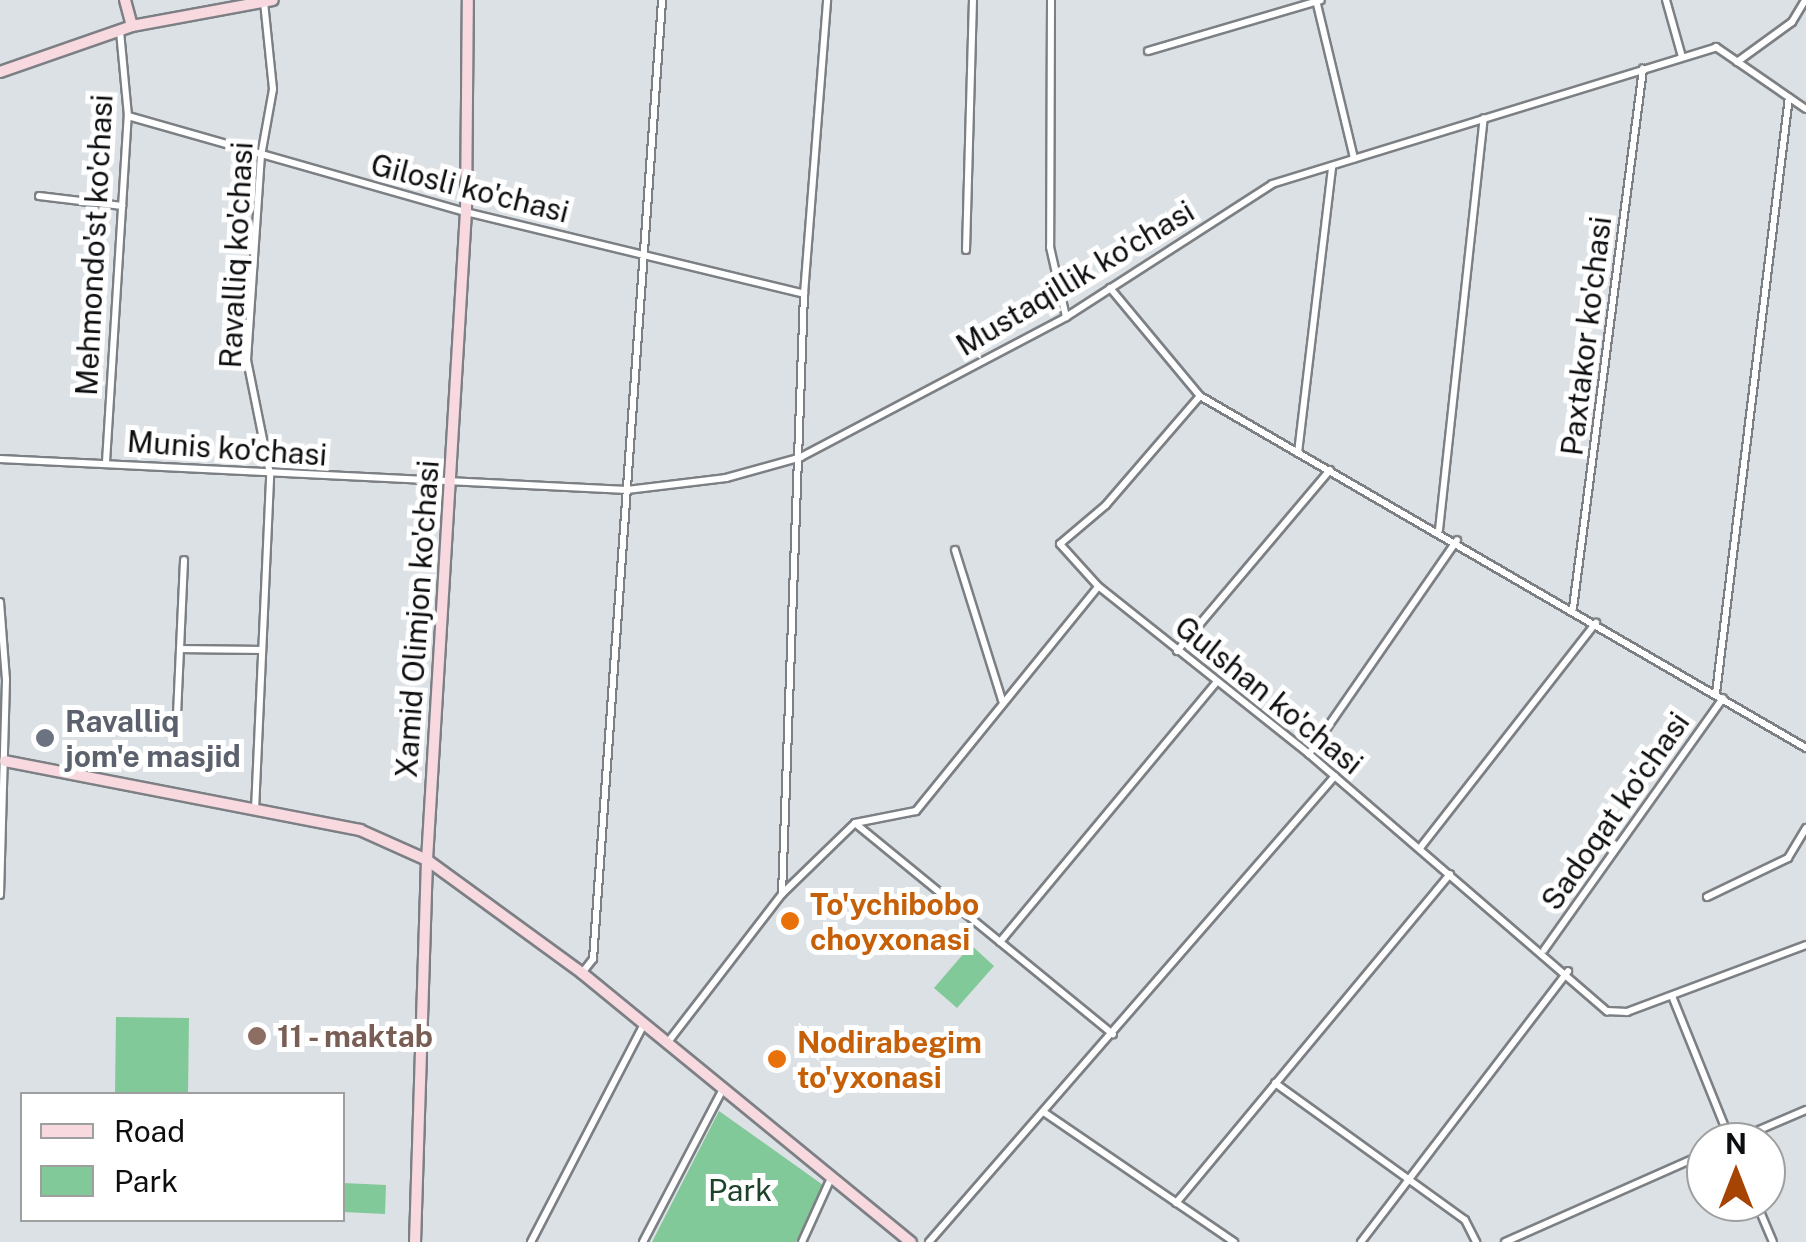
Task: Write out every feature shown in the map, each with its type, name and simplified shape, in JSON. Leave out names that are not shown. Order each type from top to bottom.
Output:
[{"type":"main road","points":[[125,0],[126,28]]},
{"type":"main road","points":[[0,72],[126,28],[273,0]]},
{"type":"main road","name":"Xamid Olimjon ko'chasi","points":[[414,1242],[428,860],[466,212],[468,0]]},
{"type":"main road","points":[[5,760],[360,830],[428,860],[582,973],[911,1242]]},
{"type":"street","points":[[582,973],[593,960],[662,0]]},
{"type":"street","points":[[782,894],[804,294],[827,0]]},
{"type":"street","points":[[966,250],[973,0]]},
{"type":"street","points":[[1050,0],[1050,248],[1066,316]]},
{"type":"street","points":[[1148,51],[1318,0],[1354,158]]},
{"type":"street","points":[[1666,0],[1682,58]]},
{"type":"street","points":[[1805,0],[1792,22],[1737,62],[1806,109]]},
{"type":"street","name":"Ravalliq ko'chasi","points":[[255,810],[270,474],[247,360],[262,156],[273,89],[264,1]]},
{"type":"street","name":"Mehmondo'st ko'chasi","points":[[106,462],[128,116],[126,28]]},
{"type":"street","name":"Mustaqillik ko'chasi","points":[[451,486],[627,490],[726,478],[800,457],[1066,316],[1272,184],[1716,47],[1737,62]]},
{"type":"street","name":"Paxtakor ko'chasi","points":[[1572,608],[1643,69]]},
{"type":"street","points":[[1720,695],[1789,98]]},
{"type":"street","name":"Gilosli ko'chasi","points":[[128,116],[466,212],[804,294]]},
{"type":"street","points":[[1439,530],[1484,118]]},
{"type":"street","points":[[1298,453],[1332,165]]},
{"type":"street","points":[[38,196],[122,206]]},
{"type":"street","points":[[1110,288],[1200,396],[1439,530],[1806,748]]},
{"type":"street","name":"Gulshan ko'chasi","points":[[1200,396],[1106,505],[1060,544],[1098,586],[1309,754],[1544,950],[1607,1011],[1626,1012],[1672,996]]},
{"type":"street","name":"Munis ko'chasi","points":[[0,460],[106,462],[451,486]]},
{"type":"street","points":[[1177,651],[1330,470]]},
{"type":"street","points":[[1309,754],[1456,540]]},
{"type":"street","points":[[955,550],[1003,704]]},
{"type":"street","points":[[178,715],[184,560]]},
{"type":"street","points":[[668,1042],[782,894],[855,823],[916,811],[1098,586]]},
{"type":"street","points":[[0,602],[5,760],[0,895]]},
{"type":"street","points":[[1420,848],[1596,623]]},
{"type":"street","points":[[180,650],[262,650]]},
{"type":"street","points":[[1000,942],[1216,683]]},
{"type":"street","name":"Sadoqat ko'chasi","points":[[1544,950],[1720,695]]},
{"type":"street","points":[[929,1242],[1335,776]]},
{"type":"street","points":[[855,823],[1113,1034]]},
{"type":"street","points":[[1707,897],[1788,858],[1806,828]]},
{"type":"street","points":[[1176,1203],[1450,874]]},
{"type":"street","points":[[1723,1122],[1672,996],[1806,945]]},
{"type":"street","points":[[1361,1242],[1405,1177],[1568,971]]},
{"type":"street","points":[[531,1242],[645,1023]]},
{"type":"street","points":[[1275,1083],[1465,1220],[1476,1242]]},
{"type":"street","points":[[643,1242],[723,1088]]},
{"type":"street","points":[[1778,1122],[1806,1110]]},
{"type":"street","points":[[1045,1113],[1234,1242]]},
{"type":"street","points":[[1505,1242],[1686,1162]]},
{"type":"street","points":[[802,1242],[832,1177]]},
{"type":"green space","points":[[971,945],[994,966],[957,1008],[934,988]]},
{"type":"green space","points":[[116,1017],[189,1018],[188,1092],[115,1092]]},
{"type":"green space","name":"Park","points":[[719,1111],[823,1185],[796,1242],[652,1242]]},
{"type":"green space","points":[[345,1183],[386,1185],[385,1214],[345,1212]]},
{"type":"place","name":"Ravalliq jom'e masjid","points":[[45,738]]},
{"type":"place","name":"To'ychibobo choyxonasi","points":[[790,921]]},
{"type":"place","name":"11 - maktab","points":[[257,1036]]},
{"type":"place","name":"Nodirabegim to'yxonasi","points":[[777,1059]]}]
